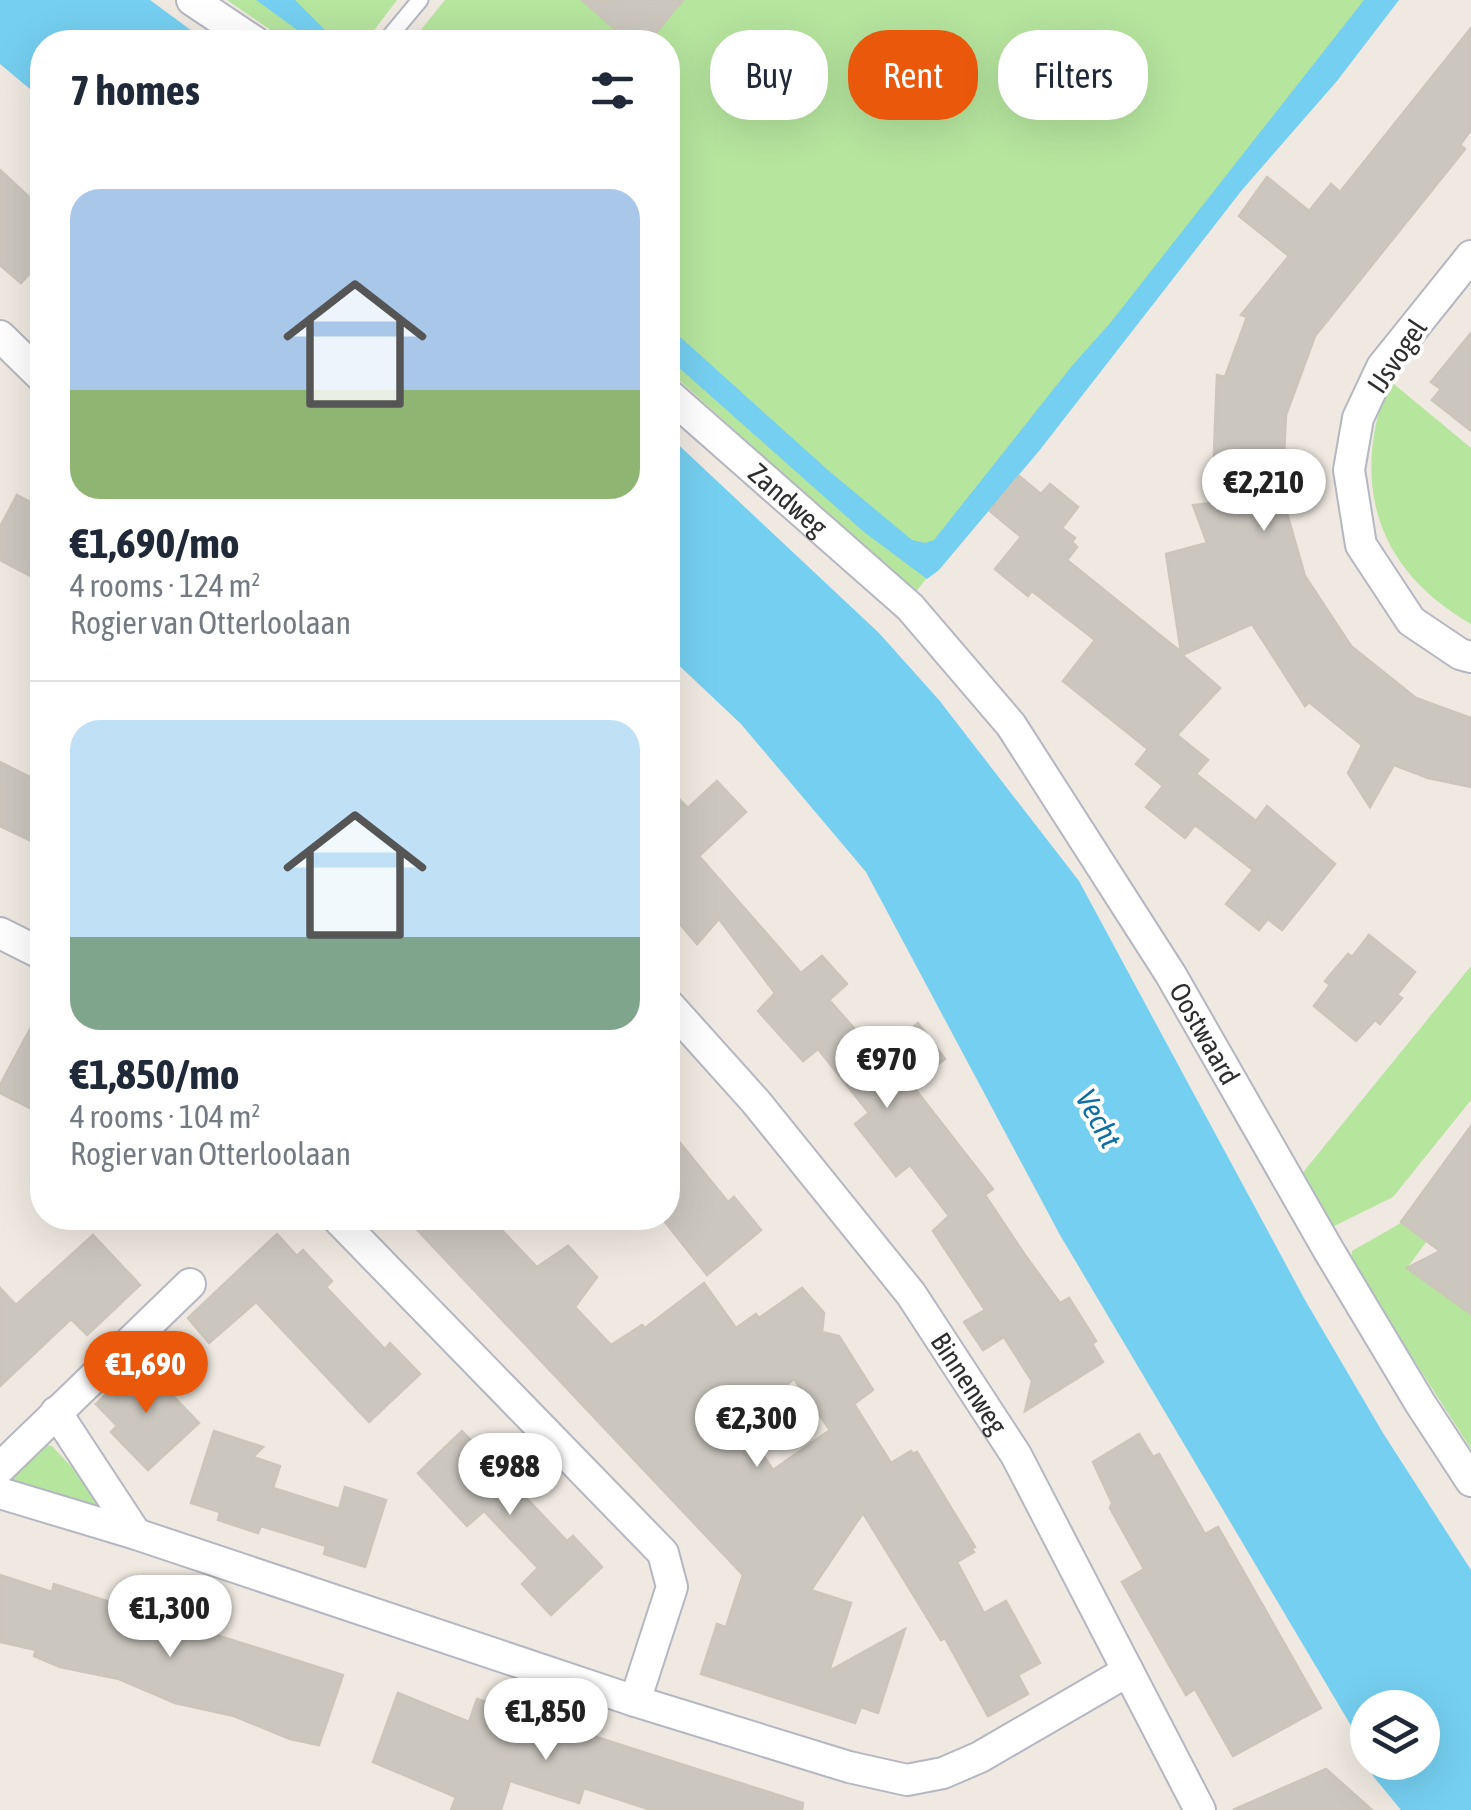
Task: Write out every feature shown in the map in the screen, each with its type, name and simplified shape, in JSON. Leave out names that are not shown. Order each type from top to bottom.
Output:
[{"type":"street","points":[[192,0],[236,30]]},
{"type":"street","name":"IJsvogel","points":[[1471,256],[1382,368],[1358,418],[1349,470],[1361,546],[1411,620],[1460,654],[1471,657]]},
{"type":"street","points":[[0,336],[30,365]]},
{"type":"street","name":"Zandweg","points":[[680,405],[910,606]]},
{"type":"street","name":"Oostwaard","points":[[910,606],[1022,742],[1171,975],[1329,1251],[1471,1481]]},
{"type":"street","points":[[0,932],[30,948]]},
{"type":"street","name":"Binnenweg","points":[[680,1017],[756,1102],[911,1294],[1016,1455],[1200,1810]]},
{"type":"street","points":[[349,1230],[663,1553],[672,1586],[636,1701]]},
{"type":"street","points":[[0,1468],[190,1284]]},
{"type":"street","points":[[56,1412],[136,1534]]},
{"type":"street","points":[[0,1493],[136,1534],[636,1701],[849,1767],[908,1780],[943,1773],[980,1757],[1128,1671]]},
{"type":"lane","points":[[395,30],[420,0]]},
{"type":"green space","points":[[227,0],[397,0],[374,30],[271,30]]},
{"type":"green space","points":[[445,0],[1376,0],[915,593],[680,381],[680,30],[421,30]]},
{"type":"green space","points":[[1389,380],[1471,448],[1471,624],[1438,602],[1412,577],[1379,520],[1372,488],[1372,453],[1377,418]]},
{"type":"green space","points":[[1471,966],[1471,1100],[1393,1197],[1326,1230],[1296,1181]]},
{"type":"green space","points":[[1401,1223],[1427,1241],[1407,1268],[1471,1314],[1471,1449],[1351,1262],[1352,1251]]},
{"type":"green space","points":[[45,1445],[52,1446],[103,1501],[105,1508],[8,1481],[6,1472]]},
{"type":"water","points":[[0,0],[150,0],[191,30],[30,30],[30,89],[0,64]]},
{"type":"water","points":[[256,0],[295,0],[325,30],[297,30]]},
{"type":"water","points":[[1364,0],[1399,0],[1337,81],[1242,190],[1039,451],[939,570],[927,579],[864,532],[680,369],[680,337],[829,471],[912,540],[925,543],[934,540]]},
{"type":"water","name":"Vecht","points":[[680,446],[879,633],[939,700],[1079,881],[1305,1300],[1383,1433],[1471,1570],[1471,1810],[1401,1810],[1376,1780],[1440,1780],[1440,1690],[1350,1690],[1350,1724],[1060,1235],[866,872],[741,724],[680,666]]},
{"type":"building","points":[[582,0],[683,0],[658,30],[616,30]]},
{"type":"building","points":[[1471,28],[1471,130],[1460,145],[1465,149],[1315,336],[1286,415],[1282,496],[1305,576],[1351,646],[1416,698],[1471,718],[1471,787],[1428,778],[1394,765],[1370,807],[1348,773],[1362,745],[1309,702],[1305,706],[1252,624],[1182,655],[1220,688],[1177,735],[1208,760],[1196,774],[1256,821],[1267,806],[1335,864],[1282,930],[1268,919],[1259,930],[1226,904],[1253,870],[1195,825],[1185,838],[1146,807],[1163,786],[1136,764],[1148,749],[1063,681],[1095,640],[1032,591],[1028,596],[995,569],[1021,537],[990,511],[1019,476],[1041,494],[1050,484],[1078,507],[1062,528],[1075,538],[1072,542],[1077,547],[1067,560],[1181,652],[1166,554],[1207,543],[1193,505],[1212,503],[1217,375],[1225,377],[1247,317],[1241,315],[1289,256],[1239,216],[1267,177],[1309,211],[1331,184],[1340,192]]},
{"type":"building","points":[[0,170],[30,198],[30,273],[21,283],[0,265]]},
{"type":"building","points":[[1471,333],[1471,431],[1432,400],[1441,389],[1431,382]]},
{"type":"building","points":[[17,495],[30,502],[30,576],[0,560],[0,527]]},
{"type":"building","points":[[0,762],[30,777],[30,840],[0,826]]},
{"type":"building","points":[[717,781],[746,812],[699,856],[801,973],[822,956],[847,984],[829,1000],[878,1055],[918,1023],[945,1059],[912,1085],[993,1189],[985,1195],[1060,1303],[1069,1298],[1096,1341],[1092,1344],[1103,1362],[1025,1411],[1032,1381],[1004,1337],[983,1350],[964,1322],[985,1310],[933,1231],[949,1216],[910,1165],[896,1176],[855,1124],[869,1113],[818,1049],[803,1061],[758,1011],[775,993],[719,919],[697,944],[680,924],[680,800],[688,808]]},
{"type":"building","points":[[1369,935],[1415,972],[1397,995],[1402,998],[1380,1024],[1375,1020],[1356,1041],[1314,1006],[1330,985],[1325,981]]},
{"type":"building","points":[[30,1029],[30,1108],[0,1093],[0,1085]]},
{"type":"building","points":[[1471,1126],[1471,1314],[1407,1268],[1440,1251],[1401,1222]]},
{"type":"building","points":[[680,1143],[728,1202],[734,1197],[761,1230],[707,1275],[671,1230],[680,1230]]},
{"type":"building","points":[[417,1230],[502,1230],[537,1267],[568,1246],[597,1277],[575,1307],[611,1345],[642,1325],[645,1328],[704,1283],[736,1328],[756,1314],[759,1318],[802,1288],[824,1313],[822,1332],[839,1336],[873,1390],[854,1404],[891,1463],[911,1451],[917,1452],[975,1547],[971,1549],[974,1552],[957,1562],[984,1613],[1006,1601],[1040,1663],[1018,1675],[1028,1694],[988,1716],[945,1638],[941,1640],[863,1513],[811,1590],[851,1603],[829,1671],[905,1629],[878,1713],[861,1707],[855,1723],[701,1674],[717,1624],[726,1627],[743,1575]],"holes":[[[794,1379],[830,1430],[773,1470],[740,1420]]]},
{"type":"building","points":[[277,1234],[297,1256],[303,1250],[332,1281],[326,1287],[385,1349],[390,1343],[420,1374],[369,1422],[256,1302],[209,1343],[188,1318]]},
{"type":"building","points":[[93,1235],[140,1285],[87,1335],[71,1319],[0,1386],[0,1288],[16,1305]]},
{"type":"building","points":[[140,1362],[199,1423],[148,1470],[111,1432],[117,1426],[96,1404]]},
{"type":"building","points":[[214,1431],[263,1447],[253,1457],[280,1466],[273,1488],[339,1509],[345,1487],[386,1500],[365,1567],[324,1554],[326,1546],[261,1526],[258,1533],[218,1520],[220,1512],[191,1503]]},
{"type":"building","points":[[462,1431],[483,1453],[489,1448],[519,1479],[513,1484],[567,1541],[573,1536],[602,1567],[551,1615],[522,1584],[538,1568],[484,1511],[467,1526],[418,1473]]},
{"type":"building","points":[[1139,1434],[1153,1457],[1159,1454],[1205,1534],[1218,1527],[1321,1708],[1233,1756],[1195,1689],[1186,1695],[1122,1582],[1144,1569],[1110,1508],[1112,1503],[1093,1462]]},
{"type":"building","points":[[0,1575],[52,1592],[54,1584],[113,1603],[110,1611],[167,1625],[169,1620],[343,1675],[319,1745],[290,1739],[234,1716],[175,1703],[119,1679],[60,1667],[34,1656],[36,1650],[0,1642]]},
{"type":"building","points":[[398,1693],[469,1722],[477,1699],[803,1803],[802,1810],[651,1810],[584,1788],[579,1803],[510,1781],[501,1810],[451,1810],[456,1797],[373,1762]]},
{"type":"building","points":[[1326,1769],[1372,1810],[1233,1810]]}]
